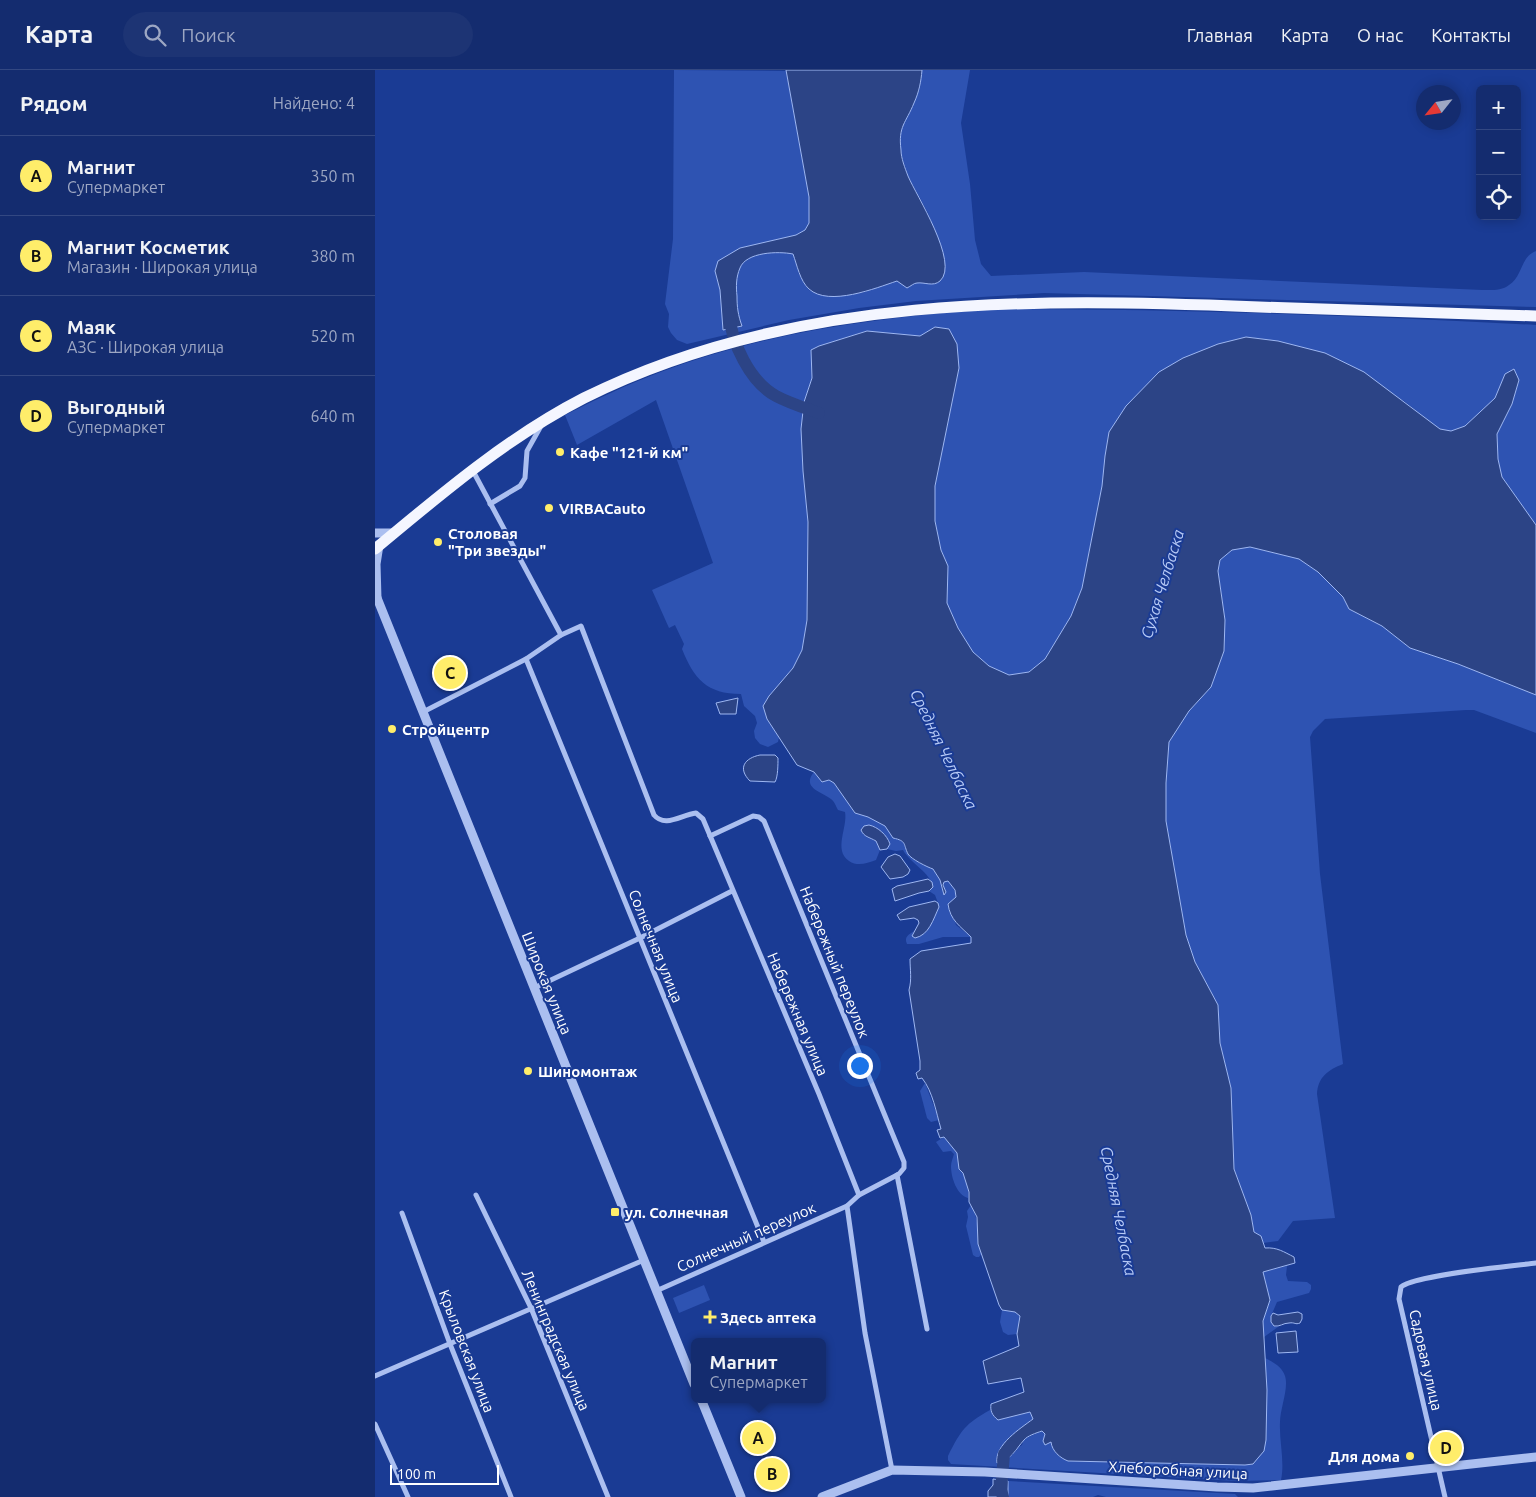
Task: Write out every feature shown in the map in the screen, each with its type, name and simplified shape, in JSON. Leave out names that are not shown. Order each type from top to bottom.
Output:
[{"type":"main road","points":[[377,547],[473,470],[523,434],[584,398],[643,372],[700,352],[819,323],[881,314],[1023,302],[1147,302],[1536,316]]},
{"type":"street","points":[[491,504],[520,486],[523,482],[527,451],[544,421]]},
{"type":"street","points":[[423,712],[526,658],[561,634],[473,470]]},
{"type":"street","points":[[375,533],[394,533]]},
{"type":"street","points":[[376,596],[377,547]]},
{"type":"street","name":"Широкая улица","points":[[376,596],[691,1377]]},
{"type":"street","name":"Набережная улица","points":[[561,634],[581,626],[654,815],[658,819],[668,821],[693,813],[698,814],[703,819],[819,1094],[859,1195]]},
{"type":"street","name":"Солнечная улица","points":[[526,658],[764,1242]]},
{"type":"street","name":"Набережный переулок","points":[[710,836],[753,816],[759,817],[764,821],[904,1162],[904,1168],[897,1175]]},
{"type":"street","points":[[534,988],[640,938],[732,891]]},
{"type":"street","points":[[892,1470],[865,1333],[847,1206],[859,1195],[897,1175],[927,1329]]},
{"type":"street","name":"Ленинградская улица","points":[[476,1195],[531,1308],[608,1497]]},
{"type":"street","name":"Солнечный переулок","points":[[656,1291],[847,1206]]},
{"type":"street","name":"Крыловская улица","points":[[401,1214],[511,1497]]},
{"type":"street","points":[[375,1376],[644,1260]]},
{"type":"street","name":"Садовая улица","points":[[1445,1497],[1399,1299],[1401,1287],[1409,1282],[1536,1262]]},
{"type":"street","points":[[703,1403],[741,1497]]},
{"type":"street","points":[[375,1424],[408,1497]]},
{"type":"street","name":"Хлеборобная улица","points":[[822,1497],[892,1470],[985,1472],[1253,1488],[1536,1457]]},
{"type":"shaded area","points":[[674,70],[786,71],[809,197],[809,223],[805,230],[796,235],[740,248],[715,271],[720,290],[723,330],[742,326],[737,304],[737,278],[743,262],[755,255],[771,253],[793,254],[799,274],[809,290],[821,295],[862,293],[897,281],[934,284],[945,265],[942,251],[928,213],[908,176],[901,153],[900,139],[901,129],[920,88],[922,70],[970,70],[961,123],[970,184],[975,240],[981,264],[991,276],[1084,272],[1492,290],[1506,287],[1514,281],[1524,262],[1536,251],[1536,307],[1044,293],[916,301],[859,308],[789,320],[687,344],[677,340],[671,333],[668,327],[669,314],[665,304],[673,239]]},
{"type":"shaded area","points":[[993,309],[1265,313],[1536,325],[1536,525],[1502,477],[1498,459],[1497,434],[1512,404],[1519,381],[1505,374],[1495,398],[1484,410],[1465,426],[1451,431],[1440,430],[1404,401],[1278,341],[1246,337],[1218,344],[1109,432],[1102,486],[1082,588],[1071,616],[1045,659],[1029,672],[1009,675],[989,666],[973,652],[958,628],[947,603],[948,566],[941,550],[935,521],[935,486],[959,368],[935,327],[920,336],[866,331],[819,346],[811,351],[812,378],[804,402],[801,429],[808,522],[807,620],[802,650],[793,668],[763,706],[767,719],[779,737],[778,742],[768,747],[760,744],[755,738],[754,731],[757,723],[755,716],[744,706],[741,694],[711,688],[703,683],[691,669],[682,649],[684,644],[675,625],[669,628],[652,590],[713,563],[656,400],[577,445],[565,415],[646,378],[698,359],[740,347],[781,337],[866,322]]},
{"type":"shaded area","points":[[1250,547],[1299,559],[1318,572],[1343,597],[1349,609],[1382,626],[1410,648],[1458,664],[1536,695],[1536,733],[1474,710],[1466,710],[1325,719],[1313,731],[1310,737],[1320,874],[1343,1064],[1325,1075],[1319,1083],[1317,1094],[1335,1218],[1293,1221],[1278,1241],[1263,1243],[1261,1236],[1254,1232],[1251,1215],[1234,1169],[1231,1088],[1220,1043],[1218,1005],[1195,962],[1186,935],[1166,821],[1169,742],[1189,711],[1211,687],[1224,651],[1225,619],[1218,571],[1220,560],[1232,550]]},
{"type":"shaded area","points":[[814,772],[822,782],[829,780],[834,783],[855,813],[885,826],[893,838],[903,842],[910,856],[919,863],[933,869],[940,880],[944,894],[944,882],[948,881],[955,893],[949,912],[953,916],[956,925],[971,937],[943,937],[919,944],[907,944],[907,936],[914,931],[912,936],[938,903],[935,895],[929,891],[933,887],[931,882],[903,850],[887,849],[890,844],[888,839],[866,837],[876,841],[880,850],[876,860],[859,864],[849,861],[844,856],[841,845],[845,812],[838,810],[832,800],[811,786],[811,777]]},
{"type":"shaded area","points":[[925,1083],[939,1120],[931,1122],[927,1118],[920,1091]]},
{"type":"shaded area","points":[[944,1137],[957,1153],[959,1169],[967,1182],[968,1198],[958,1190],[953,1181],[951,1166],[954,1154],[951,1151],[943,1152],[936,1142]]},
{"type":"shaded area","points":[[971,1205],[976,1217],[982,1253],[979,1257],[973,1255],[966,1226],[967,1211]]},
{"type":"shaded area","points":[[1287,1266],[1286,1275],[1288,1281],[1307,1282],[1311,1285],[1311,1289],[1309,1293],[1277,1302],[1271,1316],[1274,1326],[1278,1327],[1264,1337],[1263,1321],[1270,1300],[1263,1272]]},
{"type":"shaded area","points":[[704,1285],[710,1300],[679,1313],[673,1298]]},
{"type":"shaded area","points":[[1002,1310],[1015,1312],[1020,1316],[1017,1334],[1008,1335],[1003,1332],[1000,1322]]},
{"type":"shaded area","points":[[1265,1358],[1279,1367],[1284,1373],[1286,1381],[1280,1422],[1281,1480],[1235,1481],[951,1464],[948,1460],[948,1456],[960,1434],[975,1419],[990,1410],[998,1420],[1031,1412],[1033,1419],[1007,1441],[996,1458],[997,1463],[1022,1445],[1024,1439],[1042,1431],[1045,1434],[1043,1441],[1045,1444],[1051,1442],[1057,1454],[1068,1461],[1252,1464],[1266,1440],[1267,1390]]},
{"type":"shaded area","points":[[1008,1481],[1235,1494],[1238,1497],[1106,1497],[1098,1495],[1093,1497],[1008,1497]]},
{"type":"water","points":[[786,70],[922,70],[917,95],[903,125],[900,142],[901,153],[908,176],[941,245],[945,260],[945,272],[940,281],[935,284],[916,283],[907,288],[897,281],[853,294],[828,296],[818,294],[806,286],[799,273],[793,254],[771,253],[755,256],[743,263],[738,275],[736,286],[737,304],[742,326],[723,330],[720,290],[715,271],[718,261],[740,248],[796,235],[805,230],[809,223],[809,197]]},
{"type":"water","name":"Сухая Челбаска","points":[[935,327],[949,329],[957,344],[959,368],[935,486],[935,521],[941,550],[948,566],[947,603],[958,628],[973,652],[989,666],[1009,675],[1029,672],[1045,659],[1071,616],[1082,588],[1102,486],[1109,432],[1126,406],[1159,372],[1183,358],[1218,344],[1246,337],[1278,341],[1325,353],[1364,372],[1440,429],[1451,431],[1465,426],[1495,398],[1505,374],[1514,369],[1519,380],[1512,404],[1497,434],[1498,459],[1502,477],[1536,525],[1536,695],[1458,664],[1410,648],[1382,626],[1349,609],[1343,597],[1318,572],[1299,559],[1250,547],[1232,550],[1220,560],[1218,571],[1225,620],[1224,651],[1211,687],[1189,711],[1169,742],[1166,821],[1186,935],[1195,962],[1218,1005],[1220,1043],[1231,1088],[1234,1169],[1251,1215],[1254,1232],[1261,1236],[1265,1248],[1277,1249],[1287,1253],[1294,1257],[1295,1263],[1263,1272],[1270,1300],[1263,1321],[1267,1390],[1266,1440],[1264,1451],[1253,1464],[1068,1461],[1057,1454],[1051,1442],[1045,1445],[1043,1441],[1045,1434],[1042,1431],[1027,1437],[1006,1460],[997,1463],[997,1456],[1004,1444],[1033,1419],[1030,1412],[998,1420],[994,1416],[991,1411],[991,1404],[1024,1392],[1021,1378],[988,1384],[983,1361],[1019,1346],[1017,1334],[1020,1316],[1015,1312],[1002,1310],[999,1305],[978,1244],[977,1217],[969,1202],[969,1192],[963,1173],[959,1169],[957,1153],[944,1137],[940,1138],[937,1130],[941,1129],[932,1096],[922,1078],[918,1079],[916,1073],[920,1070],[920,1061],[909,990],[911,978],[910,959],[921,951],[971,943],[971,937],[956,922],[949,910],[948,904],[956,897],[955,890],[948,881],[944,882],[943,885],[946,892],[944,895],[940,880],[933,869],[919,863],[910,856],[903,842],[893,838],[885,826],[855,813],[834,783],[829,780],[822,782],[814,772],[797,765],[767,719],[763,706],[793,668],[802,650],[807,620],[808,522],[801,429],[804,402],[812,378],[811,350],[867,331],[920,336]]},
{"type":"water","points":[[738,698],[736,714],[720,714],[716,703]]},
{"type":"water","points":[[760,755],[775,755],[778,758],[775,782],[750,781],[746,776],[743,768],[747,761]]},
{"type":"water","points":[[869,825],[879,830],[887,838],[890,844],[887,849],[880,850],[876,841],[867,837],[862,832],[861,830],[864,826]]},
{"type":"water","points":[[895,854],[900,856],[910,870],[903,877],[890,879],[881,867],[888,857]]},
{"type":"water","points":[[928,879],[932,882],[933,887],[929,891],[895,901],[892,889],[897,886]]},
{"type":"water","points":[[935,901],[939,907],[932,922],[924,934],[915,938],[912,936],[919,923],[918,920],[914,918],[900,920],[897,915],[909,907]]},
{"type":"water","points":[[1298,1312],[1302,1314],[1300,1323],[1274,1326],[1271,1322],[1273,1313],[1278,1315]]},
{"type":"water","points":[[1296,1331],[1298,1352],[1278,1353],[1276,1333]]},
{"type":"water","points":[[993,1479],[1008,1481],[1008,1497],[988,1497],[988,1491],[993,1485]]},
{"type":"waterway","name":"Средняя Челбаска","points":[[729,313],[734,336],[743,360],[758,381],[776,396],[819,413]]},
{"type":"waterway","name":"Средняя Челбаска","points":[[1003,1497],[1001,1490],[1004,1454],[1011,1446]]},
{"type":"place","name":"Кафе \"121-й км\"","points":[[560,452]]},
{"type":"place","name":"VIRBACauto","points":[[549,508]]},
{"type":"place","name":"Столовая \"Три звезды\"","points":[[438,542]]},
{"type":"place","name":"Маяк","points":[[450,673]]},
{"type":"place","name":"Стройцентр","points":[[392,729]]},
{"type":"place","name":"Шиномонтаж","points":[[528,1071]]},
{"type":"place","name":"ул. Солнечная","points":[[615,1212]]},
{"type":"place","name":"Здесь аптека","points":[[710,1317]]},
{"type":"place","name":"Магнит","points":[[758,1438]]},
{"type":"place","name":"Выгодный","points":[[1446,1448]]},
{"type":"place","name":"Для дома","points":[[1410,1456]]},
{"type":"place","name":"Магнит Косметик","points":[[772,1474]]}]
